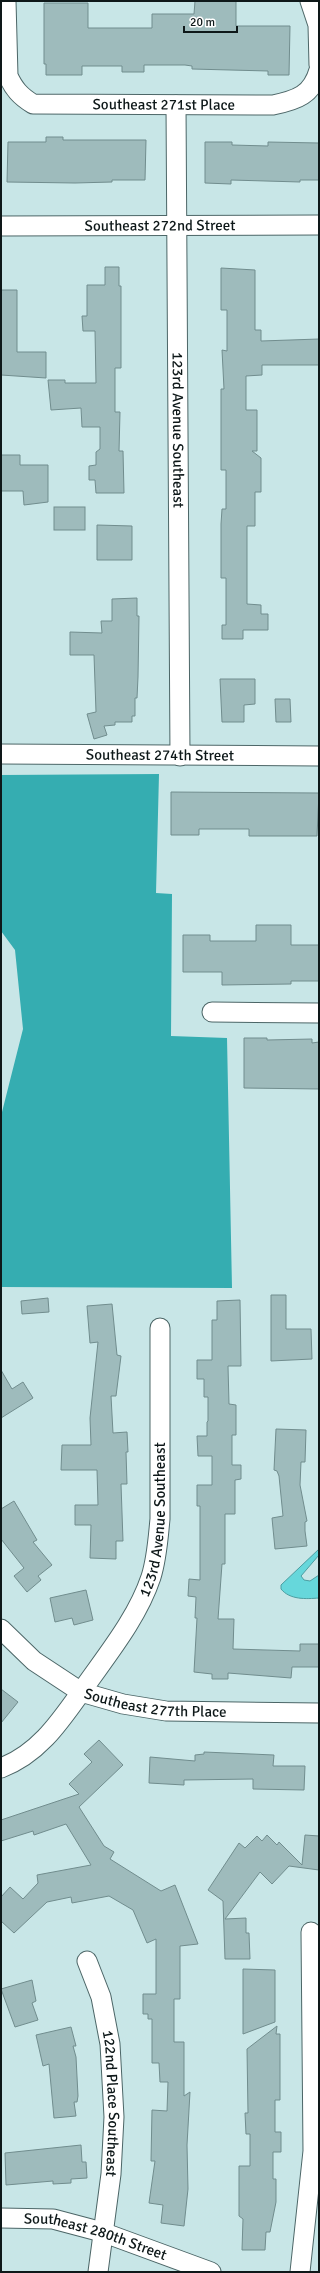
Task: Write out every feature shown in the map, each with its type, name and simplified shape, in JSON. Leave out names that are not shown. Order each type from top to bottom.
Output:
[{"type":"street","name":"Southeast 271st Place","points":[[6,1],[8,76],[12,87],[19,95],[33,104],[273,105],[293,100],[308,92],[316,82],[319,70]]},
{"type":"street","points":[[310,1],[318,25],[319,65]]},
{"type":"street","name":"123rd Avenue Southeast","points":[[176,105],[178,226],[180,756]]},
{"type":"street","name":"Southeast 272nd Street","points":[[1,226],[319,225]]},
{"type":"street","name":"Southeast 274th Street","points":[[1,754],[319,756]]},
{"type":"street","points":[[212,1012],[319,1013]]},
{"type":"street","name":"123rd Avenue Southeast","points":[[81,1692],[137,1609],[151,1577],[158,1549],[160,1519],[160,1328]]},
{"type":"street","points":[[1,1629],[34,1661],[81,1692]]},
{"type":"street","name":"Southeast 277th Place","points":[[1,1768],[35,1750],[57,1726],[81,1692],[123,1704],[166,1712],[319,1713]]},
{"type":"street","points":[[300,2272],[313,2151],[311,1932]]},
{"type":"street","name":"122nd Place Southeast","points":[[87,1961],[101,1997],[110,2044],[114,2117],[111,2174],[102,2232],[98,2272]]},
{"type":"street","name":"Southeast 280th Street","points":[[1,2218],[53,2219],[102,2232],[211,2272]]},
{"type":"shaded area","points":[[159,774],[156,893],[172,894],[171,1036],[227,1038],[232,1288],[1,1287],[1,1116],[23,1029],[15,950],[1,931],[1,775]]},
{"type":"shaded area","points":[[319,1549],[319,1555],[301,1576],[304,1580],[310,1581],[319,1575],[319,1598],[298,1598],[285,1593],[281,1589],[281,1585]]},
{"type":"building","points":[[195,1],[236,1],[236,26],[290,26],[289,75],[268,75],[268,71],[192,69],[192,66],[185,65],[144,65],[144,72],[122,72],[122,66],[82,66],[82,75],[46,75],[46,64],[44,64],[44,3],[88,3],[88,28],[152,28],[152,14],[194,14]]},
{"type":"building","points":[[46,137],[63,137],[63,140],[146,140],[145,180],[112,180],[112,182],[75,183],[7,182],[8,142],[46,142]]},
{"type":"building","points":[[205,142],[232,142],[232,145],[268,146],[268,142],[319,143],[319,180],[300,180],[300,182],[231,180],[231,184],[205,183]]},
{"type":"building","points":[[105,267],[119,267],[119,286],[121,286],[121,368],[115,368],[115,412],[120,412],[119,451],[123,451],[124,493],[96,493],[95,480],[89,480],[89,466],[96,465],[96,452],[100,449],[100,427],[82,427],[81,408],[51,410],[48,380],[65,380],[65,383],[96,383],[95,331],[83,331],[82,316],[87,316],[87,285],[105,285]]},
{"type":"building","points":[[221,268],[255,270],[255,330],[261,330],[261,341],[319,339],[319,365],[262,365],[262,375],[246,376],[246,410],[257,410],[257,451],[252,451],[261,458],[261,492],[255,492],[255,526],[247,526],[247,604],[261,605],[261,614],[268,614],[268,630],[243,630],[243,639],[222,639],[222,625],[226,625],[226,578],[221,578],[221,524],[222,509],[226,509],[226,470],[221,470],[221,389],[224,389],[222,350],[227,351],[227,310],[221,310]]},
{"type":"building","points":[[1,290],[17,290],[17,352],[46,352],[46,378],[1,375]]},
{"type":"building","points":[[1,455],[20,455],[20,465],[48,465],[48,502],[24,505],[23,491],[1,491]]},
{"type":"building","points":[[54,507],[85,507],[85,530],[54,530]]},
{"type":"building","points":[[97,525],[132,526],[132,560],[97,560]]},
{"type":"building","points":[[137,598],[137,616],[139,616],[138,677],[137,698],[135,698],[135,716],[132,716],[132,722],[115,722],[115,725],[104,726],[107,735],[94,739],[87,714],[96,712],[94,655],[70,655],[70,632],[102,633],[101,621],[112,621],[112,599]]},
{"type":"building","points":[[220,679],[255,679],[255,704],[244,705],[244,722],[222,722]]},
{"type":"building","points":[[275,699],[290,699],[291,722],[276,722]]},
{"type":"building","points":[[171,792],[319,793],[317,836],[249,836],[249,829],[199,829],[199,835],[171,835]]},
{"type":"building","points":[[256,925],[291,925],[291,945],[319,945],[319,981],[291,981],[291,984],[222,985],[222,972],[183,972],[183,935],[210,935],[210,941],[256,941]]},
{"type":"building","points":[[244,1038],[267,1038],[267,1040],[312,1039],[312,1043],[319,1042],[319,1089],[244,1088]]},
{"type":"building","points":[[271,1295],[286,1295],[286,1329],[311,1329],[312,1359],[271,1361]]},
{"type":"building","points":[[48,1298],[49,1312],[22,1314],[21,1301]]},
{"type":"building","points":[[240,1300],[241,1366],[228,1366],[229,1404],[236,1405],[236,1435],[232,1435],[232,1465],[241,1465],[241,1479],[235,1480],[235,1514],[225,1514],[225,1564],[222,1564],[218,1619],[234,1619],[233,1649],[300,1651],[300,1644],[319,1644],[319,1667],[292,1667],[291,1678],[228,1673],[228,1679],[212,1679],[212,1674],[194,1672],[197,1618],[195,1618],[196,1597],[188,1596],[189,1579],[200,1580],[200,1506],[197,1506],[197,1485],[212,1485],[212,1456],[198,1456],[197,1436],[207,1436],[208,1397],[204,1397],[204,1379],[197,1379],[197,1360],[212,1360],[212,1320],[217,1320],[217,1301]]},
{"type":"building","points":[[112,1304],[117,1355],[121,1356],[116,1396],[111,1396],[113,1433],[127,1432],[128,1452],[126,1452],[127,1484],[121,1484],[123,1541],[116,1541],[116,1559],[90,1558],[91,1525],[75,1525],[75,1505],[98,1505],[97,1470],[61,1470],[62,1445],[91,1445],[90,1418],[98,1342],[90,1343],[87,1306]]},
{"type":"building","points":[[1,1370],[12,1389],[23,1382],[33,1398],[1,1418]]},
{"type":"building","points":[[276,1429],[306,1430],[305,1462],[301,1462],[300,1485],[307,1521],[305,1522],[305,1531],[307,1546],[275,1549],[272,1518],[283,1516],[279,1476],[277,1471],[274,1470]]},
{"type":"building","points":[[14,1501],[37,1540],[33,1542],[52,1565],[38,1576],[41,1580],[27,1592],[14,1576],[24,1568],[1,1539],[1,1509]]},
{"type":"building","points":[[86,1590],[93,1620],[74,1625],[72,1618],[55,1622],[50,1598]]},
{"type":"building","points":[[1,1689],[18,1702],[1,1723]]},
{"type":"building","points":[[99,1740],[123,1765],[79,1807],[104,1846],[114,1852],[110,1859],[161,1891],[175,1885],[198,1944],[180,1946],[180,1999],[174,1999],[174,2042],[184,2042],[184,2096],[190,2092],[187,2145],[188,2189],[184,2226],[161,2223],[163,2205],[149,2203],[155,2161],[151,2161],[152,2110],[167,2111],[168,2082],[160,2082],[159,2063],[152,2063],[152,2019],[148,2019],[148,2014],[143,2014],[143,1994],[156,1994],[156,1939],[147,1943],[133,1910],[109,1896],[72,1903],[71,1897],[47,1902],[14,1933],[1,1921],[1,1897],[10,1887],[23,1899],[38,1883],[37,1875],[91,1865],[66,1824],[34,1835],[33,1831],[1,1841],[1,1820],[79,1794],[69,1784],[92,1762],[84,1754]]},
{"type":"building","points":[[204,1752],[274,1755],[273,1766],[305,1766],[304,1790],[253,1789],[253,1779],[184,1780],[184,1785],[149,1783],[150,1757],[195,1761],[195,1755],[204,1754]]},
{"type":"building","points":[[267,1835],[277,1845],[279,1842],[302,1865],[305,1835],[319,1836],[319,1870],[289,1866],[272,1884],[260,1872],[225,1919],[246,1918],[246,1933],[249,1933],[250,1959],[225,1959],[223,1901],[208,1890],[239,1843],[245,1848],[257,1836],[262,1841]]},
{"type":"building","points":[[243,1969],[275,1970],[275,2022],[243,2034]]},
{"type":"building","points":[[32,1980],[36,2001],[32,2003],[38,2020],[15,2027],[1,1989]]},
{"type":"building","points":[[277,2026],[276,2034],[280,2034],[280,2100],[275,2100],[275,2132],[281,2132],[281,2152],[273,2152],[273,2179],[276,2179],[276,2202],[270,2232],[266,2232],[265,2250],[242,2250],[243,2219],[239,2216],[239,2166],[250,2166],[250,2134],[246,2134],[245,2113],[248,2113],[247,2049]]},
{"type":"building","points":[[71,2027],[76,2046],[73,2046],[76,2057],[78,2096],[77,2102],[74,2102],[76,2116],[54,2118],[49,2064],[43,2066],[36,2035]]},
{"type":"building","points":[[81,2145],[82,2162],[86,2162],[87,2178],[71,2179],[71,2183],[53,2184],[53,2181],[6,2185],[5,2153]]}]
